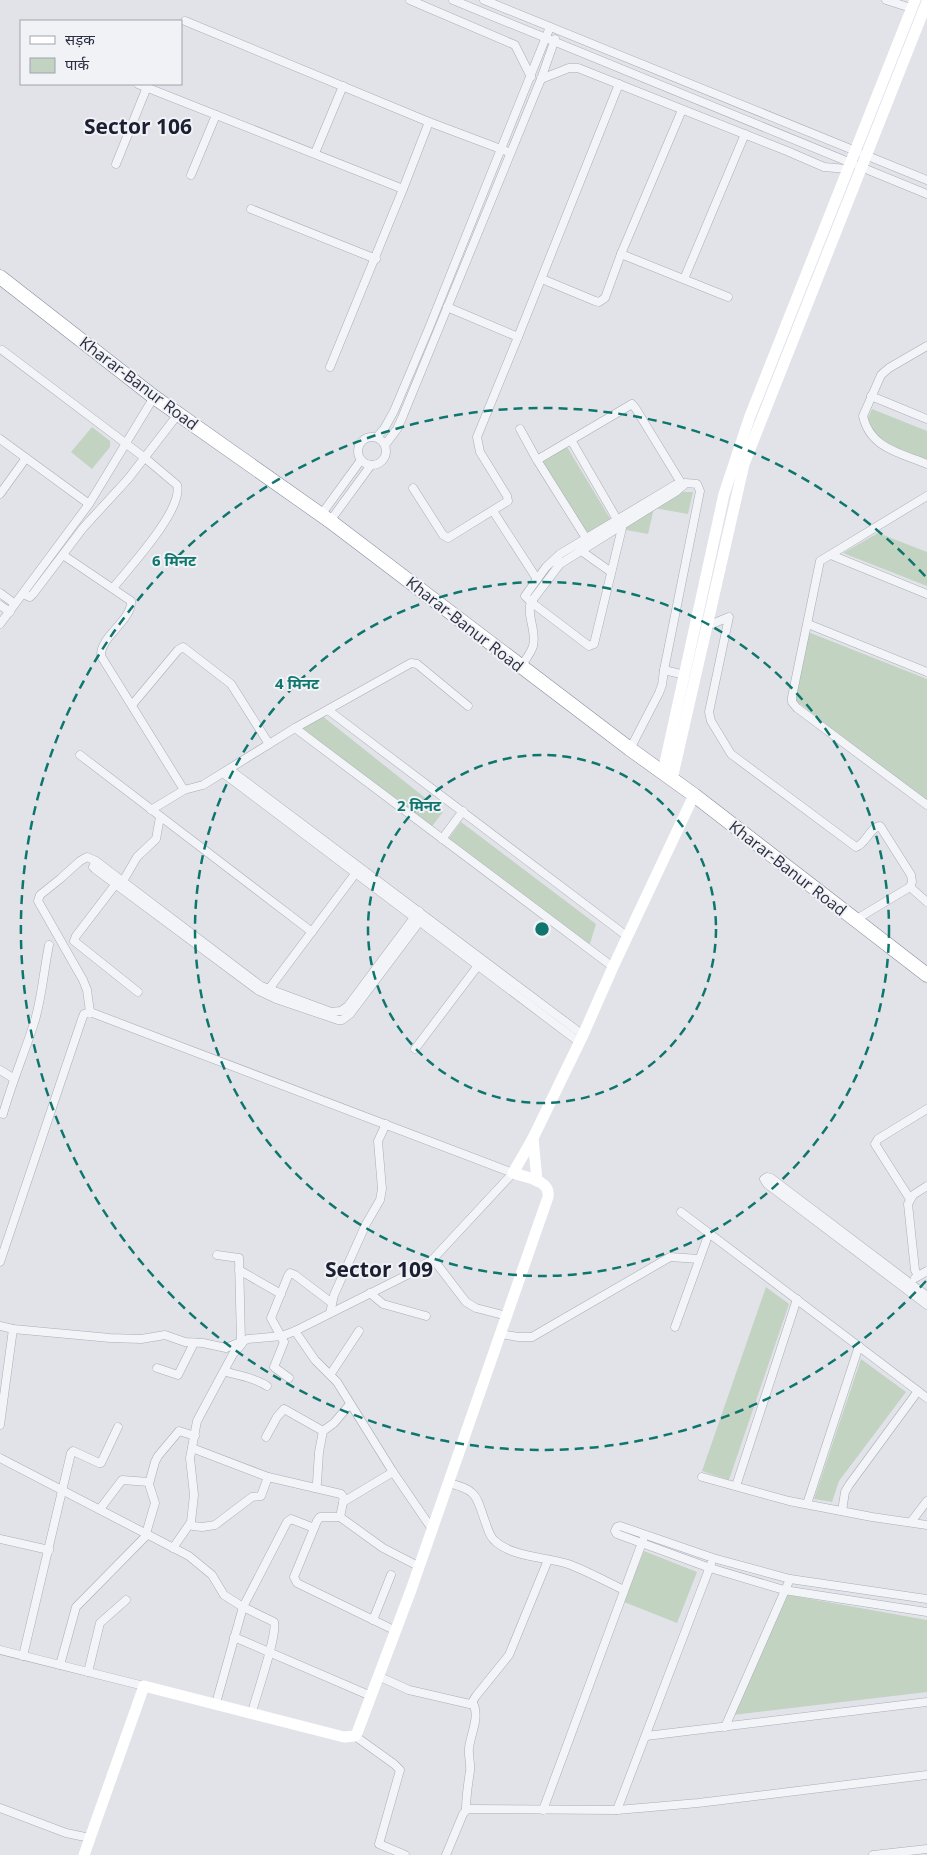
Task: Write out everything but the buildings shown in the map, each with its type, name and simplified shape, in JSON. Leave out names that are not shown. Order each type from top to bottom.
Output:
[{"type":"highway","name":"Kharar-Banur Road","points":[[0,277],[154,397],[325,518],[630,749],[694,794],[927,975]]},
{"type":"main road","points":[[667,775],[707,626],[733,505],[744,464],[927,2]]},
{"type":"main road","points":[[667,775],[685,675],[724,494],[750,416],[913,4]]},
{"type":"main road","points":[[84,1855],[144,1686],[344,1737],[355,1736],[396,1631],[548,1197],[548,1189],[544,1185],[513,1173],[533,1138],[581,1038],[694,794]]},
{"type":"main road","points":[[533,1138],[537,1181]]},
{"type":"street","points":[[410,0],[515,44],[531,77]]},
{"type":"street","points":[[453,0],[474,6],[554,42],[848,166]]},
{"type":"street","points":[[474,6],[484,0],[927,180]]},
{"type":"street","points":[[886,0],[913,4]]},
{"type":"street","points":[[185,21],[429,122],[510,152]]},
{"type":"street","points":[[377,437],[394,411],[546,38],[554,29]]},
{"type":"street","points":[[385,445],[397,429],[402,418],[540,79],[554,42],[554,29]]},
{"type":"street","points":[[540,79],[573,67],[745,134],[815,164],[861,168],[927,194]]},
{"type":"street","points":[[413,488],[443,536],[448,538],[506,504],[508,499],[480,452],[477,437],[619,84]]},
{"type":"street","points":[[141,85],[403,189]]},
{"type":"street","points":[[315,153],[343,86]]},
{"type":"street","points":[[116,164],[147,87]]},
{"type":"street","points":[[542,279],[594,301],[602,301],[608,294],[621,254],[682,110]]},
{"type":"street","points":[[191,176],[216,115]]},
{"type":"street","points":[[330,367],[376,259],[429,122]]},
{"type":"street","points":[[684,279],[745,134]]},
{"type":"street","points":[[251,209],[376,259]]},
{"type":"street","points":[[621,254],[728,297]]},
{"type":"street","points":[[447,307],[518,337]]},
{"type":"street","points":[[927,346],[884,371],[877,380],[863,416],[864,422],[875,440],[883,446],[927,464]]},
{"type":"street","points":[[2,350],[145,458],[174,481],[178,489],[166,522],[113,588]]},
{"type":"street","points":[[871,396],[927,419]]},
{"type":"street","points":[[0,624],[89,504],[154,397]]},
{"type":"street","points":[[537,460],[632,404],[683,484]]},
{"type":"street","points":[[23,594],[31,596],[83,528],[145,458],[179,413]]},
{"type":"street","points":[[520,429],[537,460],[589,542]]},
{"type":"street","points":[[325,518],[371,465],[382,461],[385,457],[385,445],[377,437],[370,436],[359,444],[358,454],[361,460],[371,465]]},
{"type":"street","points":[[0,439],[89,504]]},
{"type":"street","points":[[571,440],[620,522],[612,572],[596,641],[592,645],[586,644],[526,598],[526,595],[537,579],[556,557],[589,542],[620,522],[683,484],[697,484],[700,491],[662,685],[630,749]]},
{"type":"street","points":[[0,494],[26,458]]},
{"type":"street","points":[[325,518],[361,460]]},
{"type":"street","points":[[927,496],[820,560],[792,697],[794,705],[927,805]]},
{"type":"street","points":[[494,511],[537,579]]},
{"type":"street","points":[[521,667],[531,651],[534,640],[531,602],[556,568],[589,542]]},
{"type":"street","points":[[580,550],[612,572]]},
{"type":"street","points":[[63,555],[129,598],[131,606],[102,647],[102,656],[184,790]]},
{"type":"street","points":[[831,555],[927,594]]},
{"type":"street","points":[[0,593],[16,604]]},
{"type":"street","points":[[0,604],[10,612]]},
{"type":"street","points":[[707,626],[729,618],[709,712],[711,721],[727,749],[738,760],[856,848],[860,846],[876,827],[880,826],[911,875],[912,882],[910,887],[855,920]]},
{"type":"street","points":[[808,624],[927,672]]},
{"type":"street","points":[[132,706],[178,650],[183,647],[231,684],[270,744]]},
{"type":"street","points":[[151,810],[184,790],[199,788],[295,728],[414,663],[468,706]]},
{"type":"street","points":[[664,670],[685,675]]},
{"type":"street","points":[[328,710],[628,937]]},
{"type":"street","points":[[295,728],[613,967]]},
{"type":"street","points":[[80,755],[312,932]]},
{"type":"street","points":[[226,771],[581,1038]]},
{"type":"street","points":[[442,839],[463,811]]},
{"type":"street","points":[[123,881],[138,858],[156,839],[160,817]]},
{"type":"street","points":[[90,1012],[87,990],[83,980],[38,901],[40,895],[87,857],[96,861],[123,881],[267,992]]},
{"type":"street","points":[[96,861],[94,868],[115,885],[251,986],[332,1019],[342,1020],[350,1014],[419,916]]},
{"type":"street","points":[[267,992],[358,870]]},
{"type":"street","points":[[115,885],[76,936],[74,942],[138,992]]},
{"type":"street","points":[[910,887],[927,902]]},
{"type":"street","points":[[3,1114],[13,1078],[21,1061],[35,1018],[49,944]]},
{"type":"street","points":[[415,1049],[480,963]]},
{"type":"street","points":[[0,1262],[82,1019],[84,1014],[90,1012],[513,1173],[433,1259],[370,1293],[282,1336],[243,1341],[226,1348],[185,1342],[165,1335],[141,1339],[119,1338],[13,1329],[0,1326]]},
{"type":"street","points":[[0,1070],[13,1078]]},
{"type":"street","points":[[910,1199],[875,1144],[878,1139],[927,1109]]},
{"type":"street","points":[[330,1313],[332,1303],[366,1224],[380,1200],[382,1189],[378,1141],[386,1124]]},
{"type":"street","points":[[927,1296],[909,1282],[848,1240],[767,1184],[764,1179],[767,1177],[771,1178],[848,1240],[927,1305]]},
{"type":"street","points":[[918,1276],[915,1270],[908,1210],[910,1199],[927,1186]]},
{"type":"street","points":[[681,1212],[927,1398]]},
{"type":"street","points":[[675,1327],[709,1233]]},
{"type":"street","points":[[173,1548],[191,1523],[194,1495],[190,1461],[197,1421],[233,1354],[243,1341],[240,1260],[237,1256],[217,1254]]},
{"type":"street","points":[[500,1334],[525,1338],[532,1337],[663,1260],[676,1256],[699,1259]]},
{"type":"street","points":[[433,1259],[466,1302],[476,1308],[507,1316]]},
{"type":"street","points":[[239,1270],[280,1294]]},
{"type":"street","points":[[909,1282],[927,1271]]},
{"type":"street","points":[[289,1378],[274,1367],[284,1346],[282,1336],[271,1318],[288,1276],[292,1273],[332,1303]]},
{"type":"street","points":[[370,1293],[378,1302],[426,1316]]},
{"type":"street","points":[[736,1486],[797,1300]]},
{"type":"street","points":[[0,1425],[13,1329]]},
{"type":"street","points":[[295,1331],[315,1360],[330,1375],[432,1529]]},
{"type":"street","points":[[330,1375],[359,1331]]},
{"type":"street","points":[[157,1368],[178,1375],[194,1343]]},
{"type":"street","points":[[807,1504],[859,1346]]},
{"type":"street","points":[[224,1371],[252,1378],[267,1386]]},
{"type":"street","points":[[842,1511],[845,1492],[849,1485],[918,1391]]},
{"type":"street","points":[[315,1488],[323,1431],[350,1404]]},
{"type":"street","points":[[266,1437],[277,1417],[285,1409],[323,1431]]},
{"type":"street","points":[[22,1656],[72,1452],[102,1463],[118,1427]]},
{"type":"street","points":[[60,1665],[76,1606],[142,1541],[147,1533],[155,1503],[149,1482],[158,1456],[178,1432],[195,1436]]},
{"type":"street","points":[[192,1448],[268,1477],[342,1494],[344,1502],[340,1518]]},
{"type":"street","points":[[0,1458],[189,1556],[210,1573],[222,1593],[243,1607],[274,1622],[275,1626],[269,1652],[252,1712]]},
{"type":"street","points":[[344,1502],[393,1472]]},
{"type":"street","points":[[191,1523],[193,1526],[202,1527],[215,1525],[252,1498],[262,1496],[268,1477]]},
{"type":"street","points":[[702,1477],[764,1495],[872,1517],[927,1525]]},
{"type":"street","points":[[100,1509],[122,1480],[149,1482]]},
{"type":"street","points":[[448,1483],[464,1487],[474,1493],[490,1534],[496,1542],[516,1552],[565,1563],[624,1590]]},
{"type":"street","points":[[911,1522],[927,1500]]},
{"type":"street","points":[[396,1631],[295,1581],[294,1577],[319,1517],[340,1518],[382,1548],[418,1566]]},
{"type":"street","points":[[216,1703],[243,1607],[288,1521],[291,1519],[314,1528]]},
{"type":"street","points":[[927,1599],[790,1579],[714,1558],[620,1526],[617,1527],[616,1534],[710,1568],[785,1590],[927,1612]]},
{"type":"street","points":[[543,1810],[645,1535]]},
{"type":"street","points":[[0,1538],[49,1550]]},
{"type":"street","points":[[617,1810],[714,1558]]},
{"type":"street","points":[[471,1704],[509,1655],[548,1560]]},
{"type":"street","points":[[373,1620],[392,1575]]},
{"type":"street","points":[[725,1726],[790,1579]]},
{"type":"street","points":[[88,1672],[100,1623],[126,1600]]},
{"type":"street","points":[[234,1637],[371,1696]]},
{"type":"street","points":[[0,1650],[144,1686]]},
{"type":"street","points":[[378,1676],[414,1692],[475,1706],[474,1733],[468,1761],[470,1768],[466,1790],[466,1810],[446,1855]]},
{"type":"street","points":[[646,1736],[927,1702]]},
{"type":"street","points":[[355,1736],[400,1770],[379,1844],[405,1855]]},
{"type":"street","points":[[466,1810],[617,1810],[698,1803],[927,1775]]},
{"type":"street","points":[[0,1808],[66,1833],[90,1838]]},
{"type":"street","points":[[873,1855],[927,1849]]},
{"type":"green space","points":[[872,409],[927,431],[927,460],[877,441],[865,425]]},
{"type":"green space","points":[[92,427],[110,441],[110,447],[92,469],[71,452]]},
{"type":"green space","points":[[567,447],[611,520],[587,534],[543,461]]},
{"type":"green space","points":[[693,492],[688,514],[654,508],[648,534],[621,529],[674,494]]},
{"type":"green space","points":[[878,533],[927,552],[927,586],[843,553]]},
{"type":"green space","points":[[808,632],[927,679],[927,802],[791,697]]},
{"type":"green space","points":[[321,715],[443,812],[429,830],[300,726]]},
{"type":"green space","points":[[461,822],[596,924],[589,947],[447,841]]},
{"type":"green space","points":[[766,1287],[789,1304],[729,1480],[702,1471]]},
{"type":"green space","points":[[861,1359],[906,1392],[839,1481],[832,1502],[814,1499]]},
{"type":"green space","points":[[644,1551],[697,1572],[677,1623],[624,1602]]},
{"type":"green space","points":[[788,1595],[927,1620],[927,1692],[733,1715]]},
{"type":"district","name":"Sector 106","points":[[138,126]]},
{"type":"district","name":"Sector 109","points":[[379,1269]]}]
